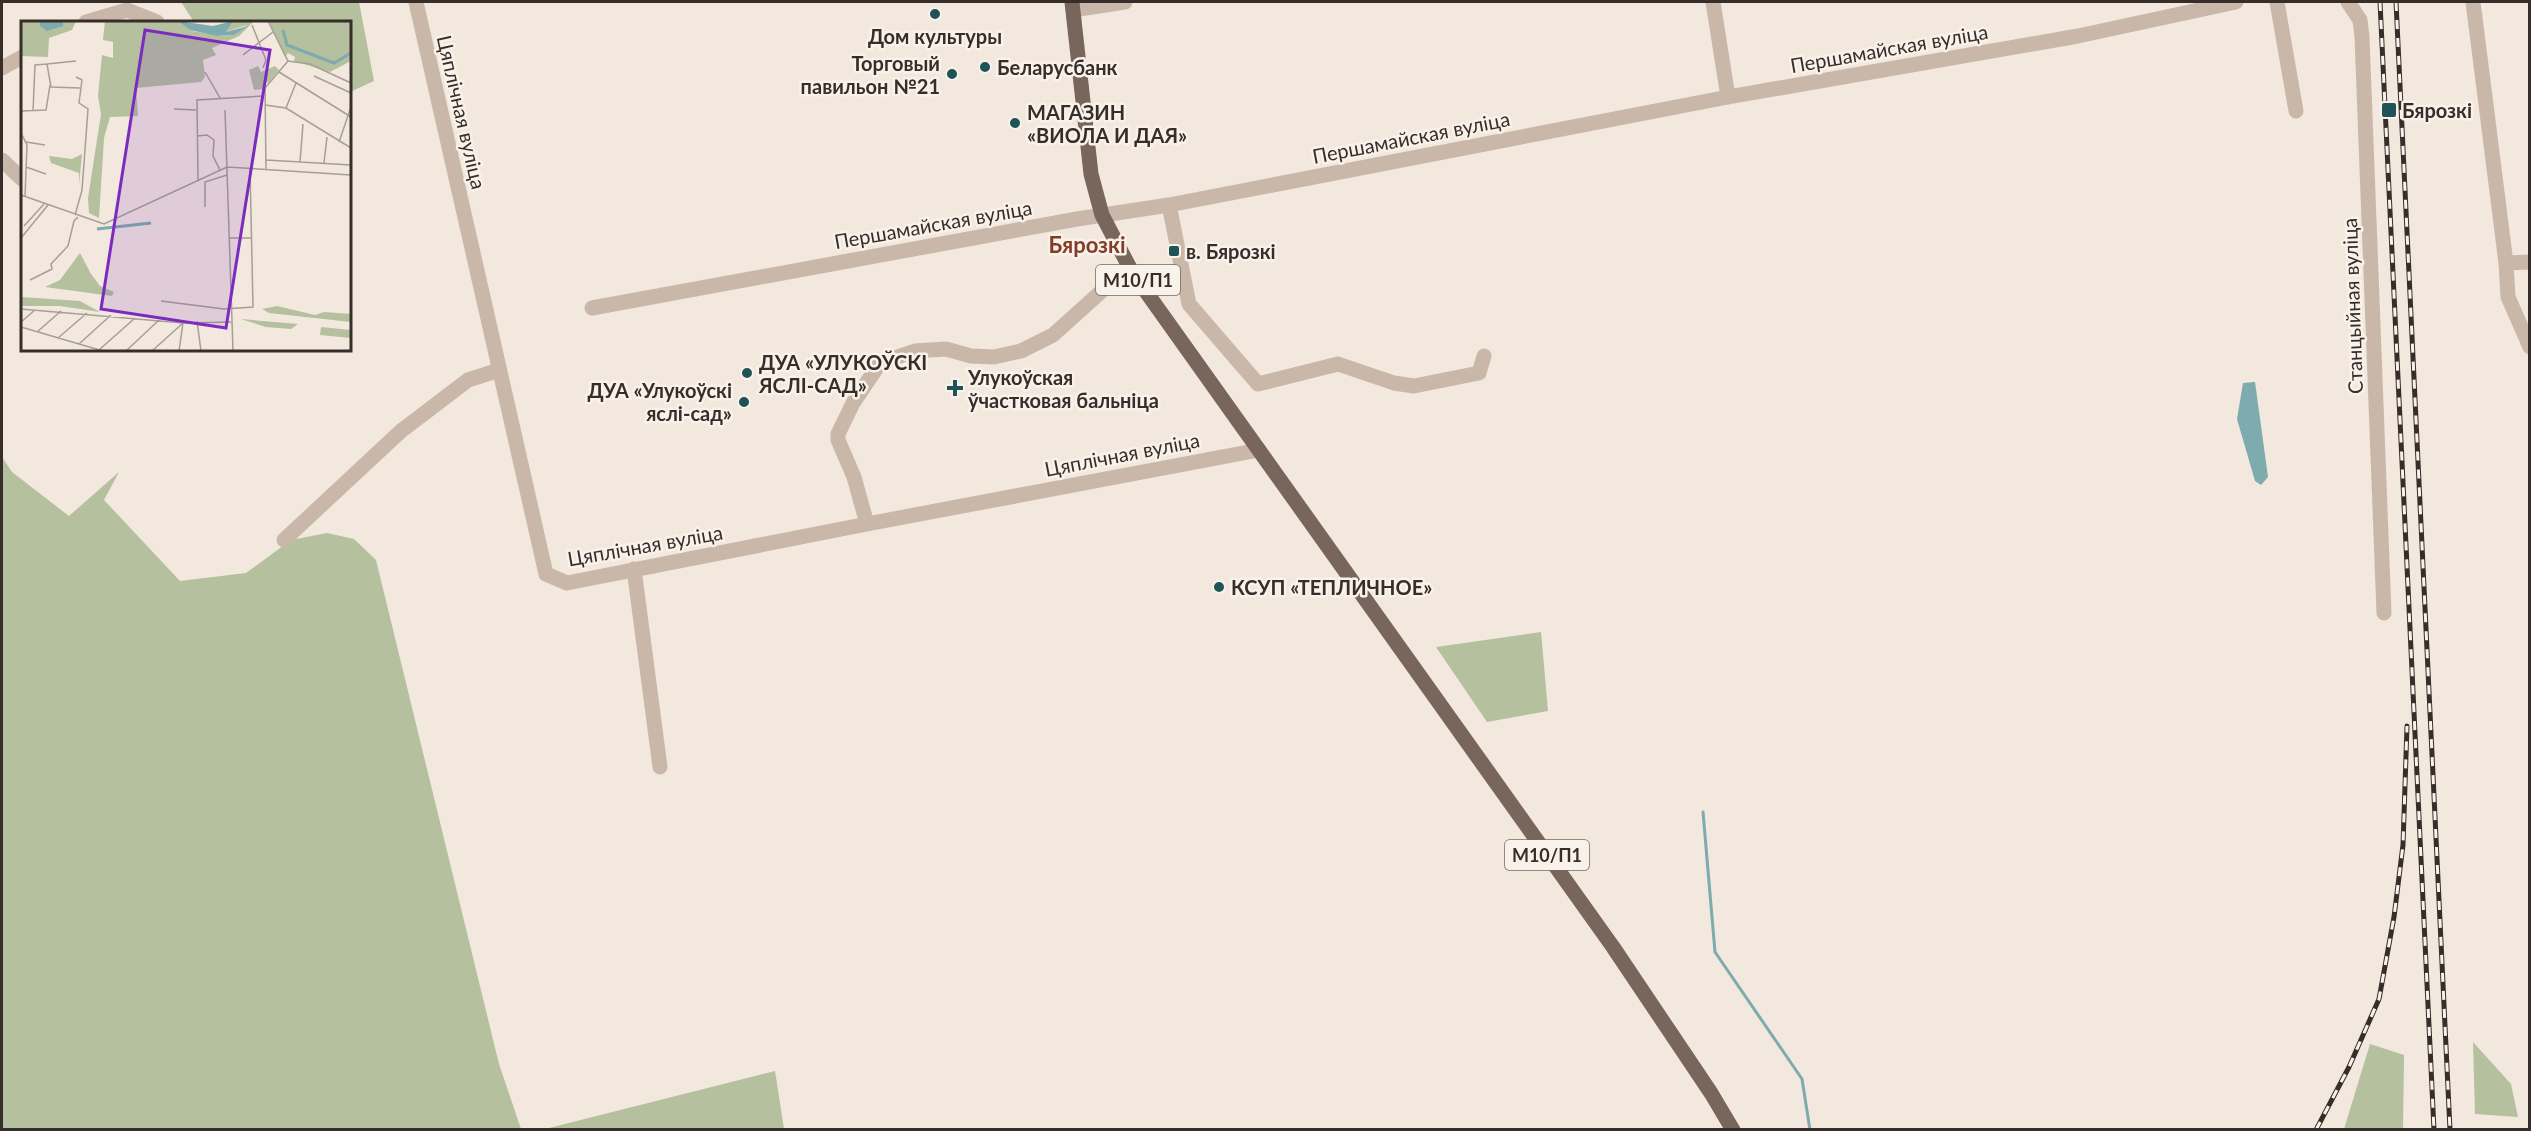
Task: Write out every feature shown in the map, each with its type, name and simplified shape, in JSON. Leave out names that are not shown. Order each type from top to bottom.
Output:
[{"type":"main road","name":"М10/П1","points":[[1073,6],[1091,174],[1102,215],[1132,272],[1613,947],[1711,1093],[1733,1130]]},
{"type":"street","name":"Цяплічная вуліца","points":[[416,2],[546,573],[567,583],[1259,450]]},
{"type":"street","points":[[1073,6],[1125,2]]},
{"type":"street","points":[[1713,2],[1728,97]]},
{"type":"street","name":"Першамайская вуліца","points":[[592,308],[1102,215],[1169,205],[1728,97],[2078,36],[2236,2]]},
{"type":"street","points":[[2277,2],[2295,111]]},
{"type":"street","name":"Станцыйная вуліца","points":[[2348,2],[2360,21],[2364,67],[2384,613]]},
{"type":"street","points":[[2473,2],[2506,263],[2508,297],[2529,347]]},
{"type":"street","points":[[89,21],[127,10],[154,21]]},
{"type":"street","points":[[2,68],[21,58]]},
{"type":"street","points":[[2,160],[21,177]]},
{"type":"street","points":[[1169,205],[1189,304],[1258,384],[1338,364],[1394,383],[1413,386],[1479,373],[1484,356]]},
{"type":"street","points":[[2506,263],[2529,262]]},
{"type":"street","points":[[867,524],[854,477],[838,440],[838,434],[854,403],[880,363],[915,351],[946,349],[971,356],[994,357],[1021,351],[1053,335],[1113,281],[1132,272]]},
{"type":"street","points":[[284,540],[401,431],[468,380],[500,370]]},
{"type":"street","points":[[634,569],[660,768]]},
{"type":"green space","points":[[181,2],[359,2],[374,81],[351,92],[351,21],[193,21]]},
{"type":"green space","points":[[2,457],[12,472],[69,516],[119,472],[104,500],[180,581],[246,573],[291,540],[327,533],[354,539],[376,560],[499,1064],[521,1129],[2,1129]]},
{"type":"green space","points":[[1541,632],[1548,711],[1487,722],[1436,647]]},
{"type":"green space","points":[[2473,1042],[2511,1084],[2518,1117],[2475,1114]]},
{"type":"green space","points":[[2370,1044],[2404,1055],[2403,1129],[2344,1129]]},
{"type":"green space","points":[[775,1071],[784,1129],[545,1129]]},
{"type":"water","points":[[2255,382],[2268,477],[2261,485],[2255,481],[2237,419],[2243,383]]},
{"type":"waterway","points":[[1703,812],[1715,952],[1802,1079],[1810,1130]]},
{"type":"railway","points":[[2380,2],[2434,1130]]},
{"type":"railway","points":[[2396,2],[2450,1130]]},
{"type":"railway","points":[[2316,1130],[2349,1067],[2379,999],[2394,917],[2403,845],[2407,726]]},
{"type":"place","name":"Дом культуры","points":[[935,14]]},
{"type":"place","name":"Беларусбанк","points":[[985,67]]},
{"type":"place","name":"Торговый павильон №21","points":[[952,74]]},
{"type":"place","name":"Бярозкі","points":[[2389,110]]},
{"type":"place","name":"МАГАЗИН «ВИОЛА И ДАЯ»","points":[[1015,123]]},
{"type":"place","name":"в. Бярозкі","points":[[1174,251]]},
{"type":"place","name":"ДУА «УЛУКОЎСКІ ЯСЛІ-САД»","points":[[747,373]]},
{"type":"place","name":"Улукоўская ўчастковая бальніца","points":[[955,388]]},
{"type":"place","name":"ДУА «Улукоўскі яслі-сад»","points":[[744,402]]},
{"type":"place","name":"КСУП «ТЕПЛИЧНОЕ»","points":[[1219,587]]},
{"type":"district","name":"Бярозкі","points":[[1087,244]]}]
